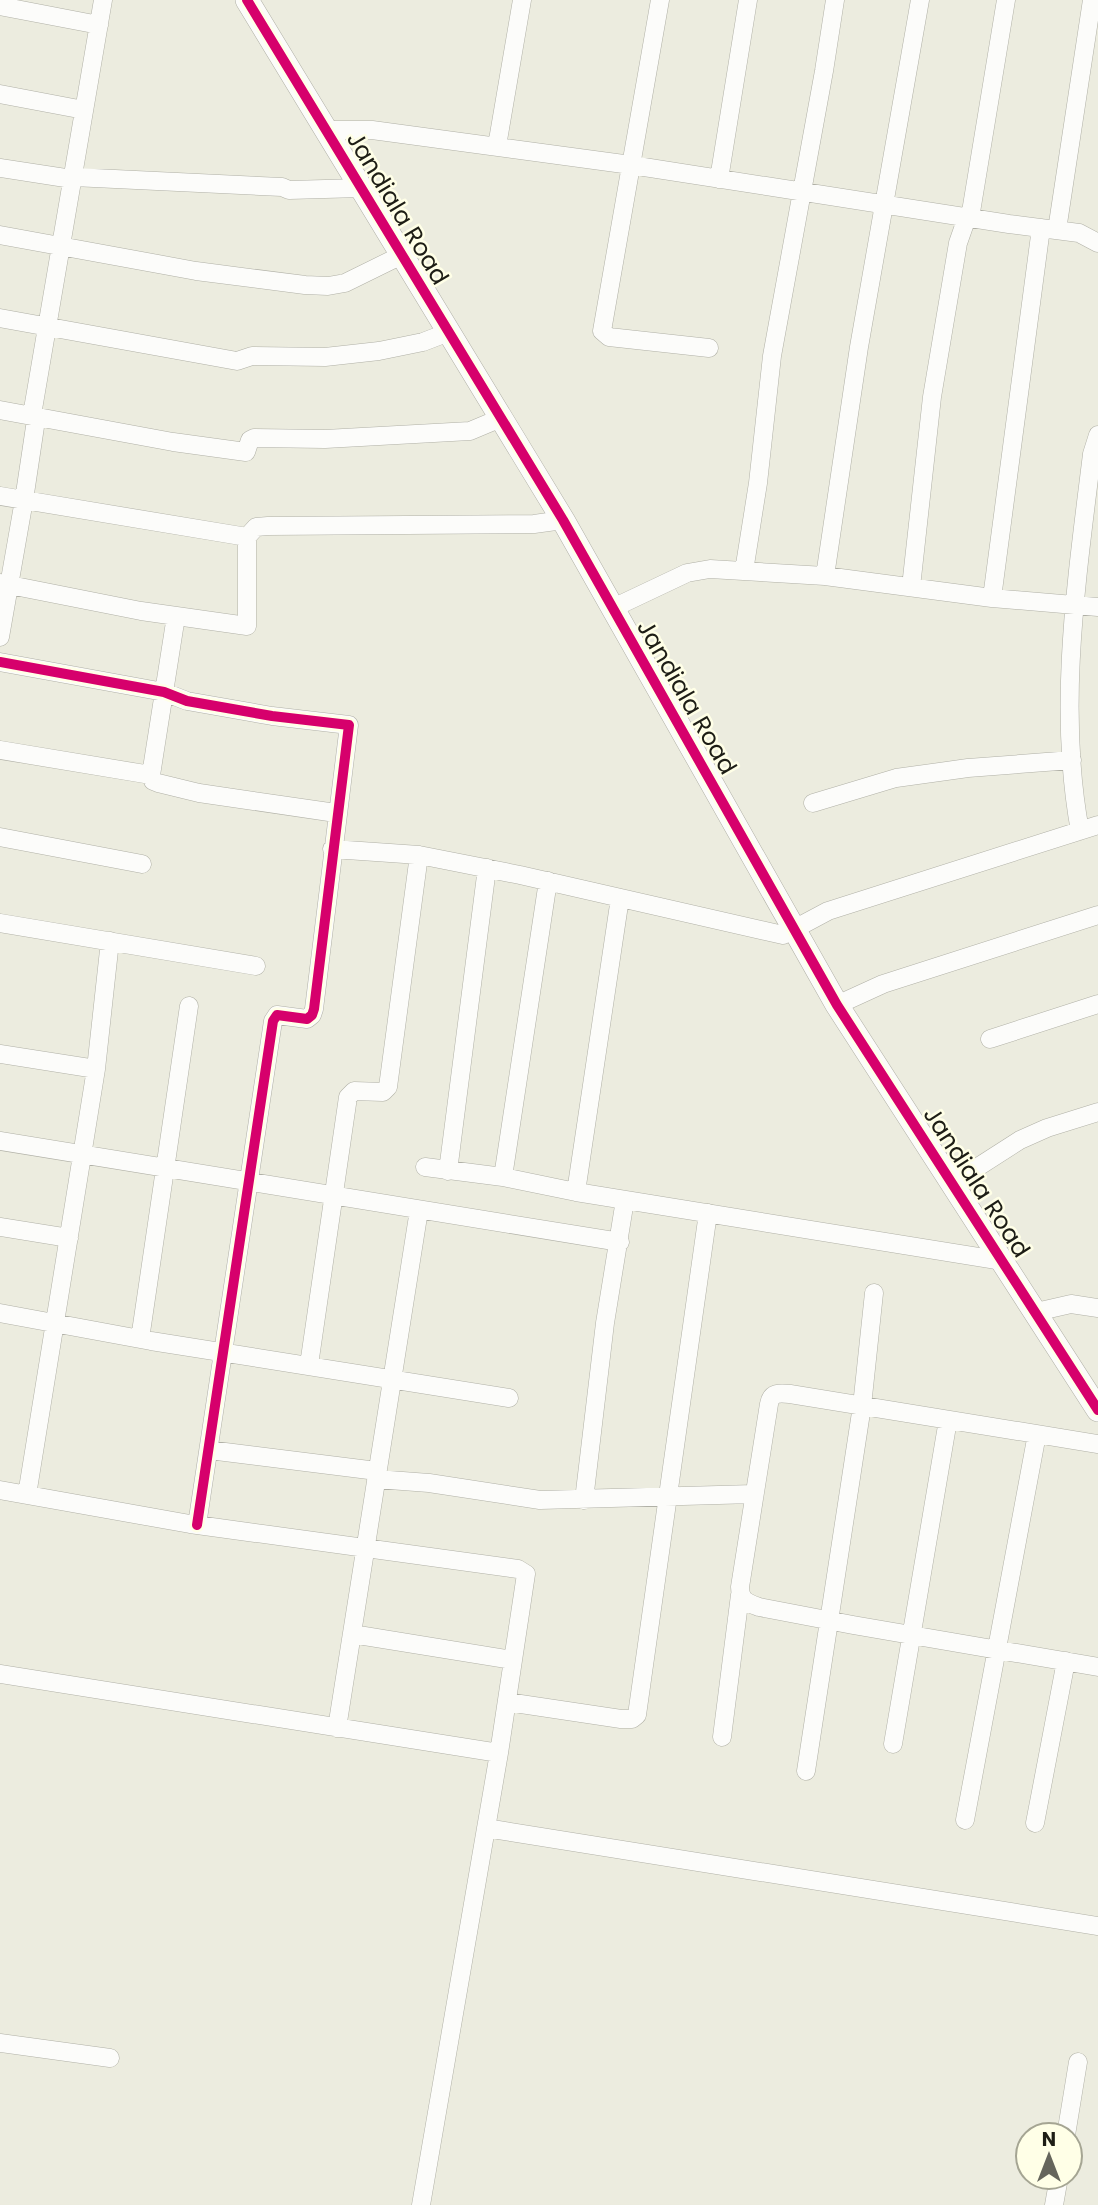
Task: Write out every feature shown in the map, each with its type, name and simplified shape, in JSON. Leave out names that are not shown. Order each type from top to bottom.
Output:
[{"type":"street","points":[[0,638],[5,584],[24,500],[36,420],[32,415],[103,0]]},
{"type":"street","name":"Jandiala Road","points":[[247,0],[564,520],[837,1005],[1098,1410]]},
{"type":"street","points":[[497,146],[522,0]]},
{"type":"street","points":[[660,0],[602,327],[603,334],[610,337],[709,348]]},
{"type":"street","points":[[719,178],[748,0]]},
{"type":"street","points":[[744,571],[758,483],[772,356],[835,0]]},
{"type":"street","points":[[825,576],[859,347],[920,0]]},
{"type":"street","points":[[911,587],[932,397],[958,243],[965,223],[970,218],[1006,0]]},
{"type":"street","points":[[992,598],[1020,377],[1092,0]]},
{"type":"street","points":[[0,6],[99,25]]},
{"type":"street","points":[[0,94],[85,110]]},
{"type":"street","points":[[326,130],[372,130],[631,165],[1079,233],[1098,243]]},
{"type":"street","points":[[0,168],[72,178],[282,187],[289,190],[361,188]]},
{"type":"street","points":[[0,235],[60,248],[258,280],[328,286],[345,283],[402,255]]},
{"type":"street","points":[[0,318],[237,362],[252,356],[325,357],[379,351],[423,342],[449,332]]},
{"type":"street","points":[[0,410],[173,442],[246,452],[250,440],[254,438],[325,439],[470,431],[501,418]]},
{"type":"street","points":[[1080,831],[1072,780],[1073,605],[1092,454],[1098,435]]},
{"type":"street","points":[[0,496],[247,537]]},
{"type":"street","points":[[5,584],[176,616],[247,626],[247,537],[256,527],[534,524],[564,520]]},
{"type":"street","points":[[613,608],[687,573],[710,569],[825,576],[992,598],[1098,607]]},
{"type":"street","points":[[176,616],[151,775],[153,781],[199,793],[336,813]]},
{"type":"street","points":[[0,662],[164,692],[187,701],[272,716],[349,725],[336,813],[314,1009],[307,1019],[277,1015],[273,1021],[197,1525]]},
{"type":"street","points":[[0,750],[151,775]]},
{"type":"street","points":[[813,803],[896,778],[968,768],[1072,760]]},
{"type":"street","points":[[332,849],[419,855],[548,881],[783,935],[828,911],[1098,825]]},
{"type":"street","points":[[0,837],[142,864]]},
{"type":"street","points":[[310,1365],[348,1097],[354,1091],[383,1092],[388,1087],[419,855]]},
{"type":"street","points":[[448,1171],[487,868]]},
{"type":"street","points":[[503,1177],[548,881]]},
{"type":"street","points":[[576,1192],[620,898]]},
{"type":"street","points":[[837,1005],[883,984],[1098,915]]},
{"type":"street","points":[[0,923],[257,966]]},
{"type":"street","points":[[27,1495],[96,1069],[110,941]]},
{"type":"street","points":[[990,1039],[1098,1004]]},
{"type":"street","points":[[140,1339],[189,1006]]},
{"type":"street","points":[[0,1054],[96,1069]]},
{"type":"street","points":[[953,1183],[1020,1140],[1047,1128],[1098,1112]]},
{"type":"street","points":[[0,1141],[620,1242]]},
{"type":"street","points":[[425,1167],[503,1177],[576,1192],[1003,1261]]},
{"type":"street","points":[[584,1500],[605,1323],[625,1199]]},
{"type":"street","points":[[337,1728],[419,1210]]},
{"type":"street","points":[[507,1702],[621,1719],[636,1718],[708,1213]]},
{"type":"street","points":[[0,1227],[69,1238]]},
{"type":"street","points":[[806,1771],[862,1406],[874,1293]]},
{"type":"street","points":[[1036,1312],[1071,1304],[1098,1308]]},
{"type":"street","points":[[0,1313],[140,1339],[509,1398]]},
{"type":"street","points":[[722,1737],[754,1494],[770,1398],[775,1394],[790,1394],[1098,1444]]},
{"type":"street","points":[[893,1744],[948,1420]]},
{"type":"street","points":[[965,1820],[1037,1434]]},
{"type":"street","points":[[209,1450],[540,1500],[754,1494]]},
{"type":"street","points":[[0,1490],[197,1525],[526,1574],[499,1754],[421,2205]]},
{"type":"street","points":[[740,1595],[746,1603],[759,1607],[1098,1667]]},
{"type":"street","points":[[352,1634],[513,1660]]},
{"type":"street","points":[[1035,1823],[1066,1661]]},
{"type":"street","points":[[0,1674],[499,1754]]},
{"type":"street","points":[[486,1828],[1098,1926]]},
{"type":"street","points":[[0,2043],[110,2058]]},
{"type":"street","points":[[1068,2121],[1078,2062]]},
{"type":"cycle path","points":[[247,0],[563,520],[837,1005],[1098,1410]]},
{"type":"cycle path","points":[[0,662],[164,692],[187,701],[272,716],[349,725],[314,1009],[307,1019],[277,1015],[273,1021],[197,1525]]}]
